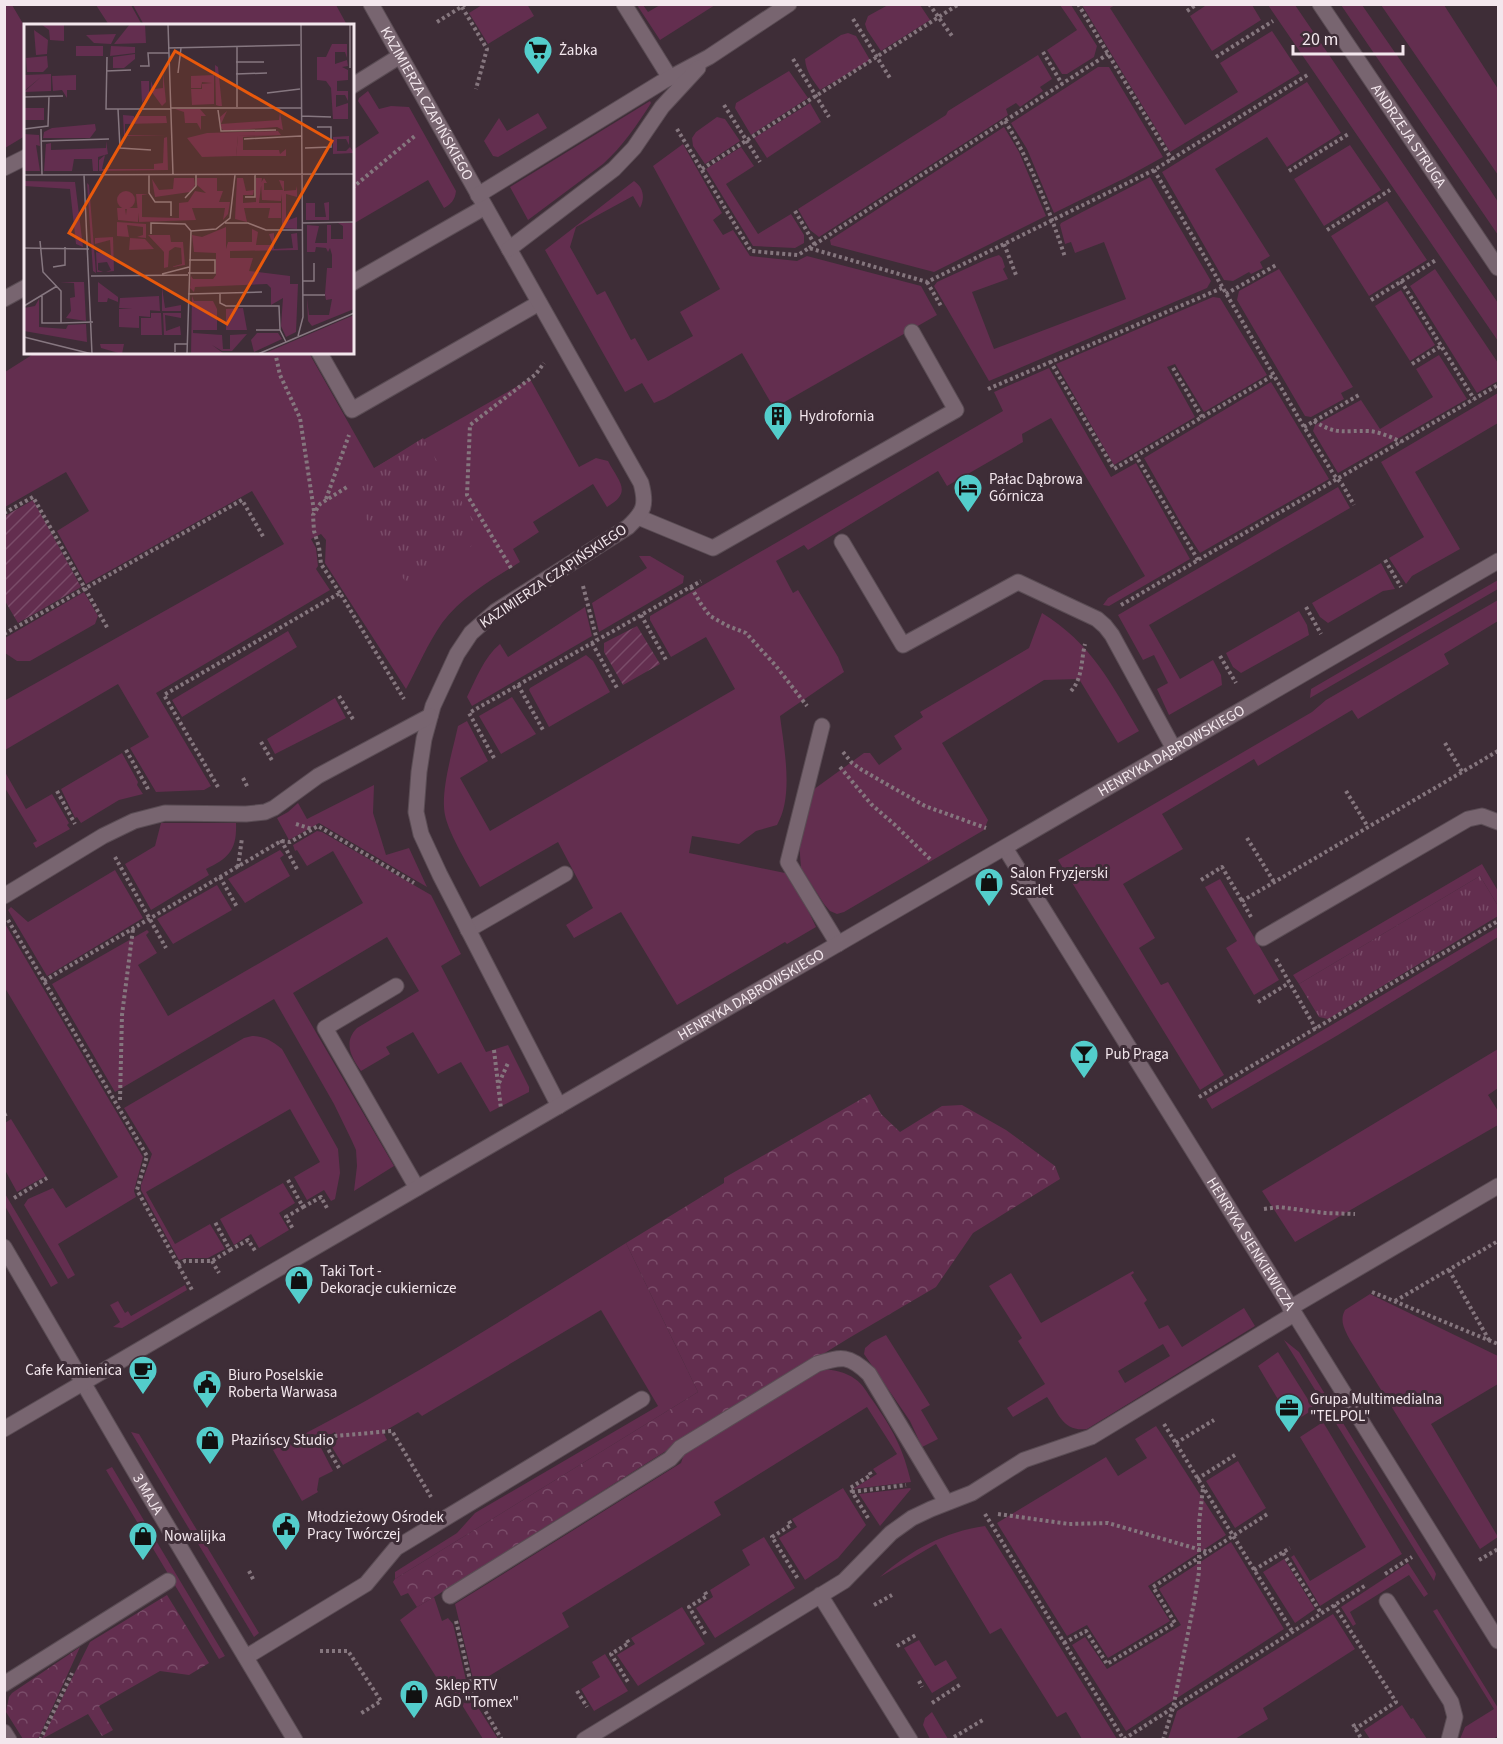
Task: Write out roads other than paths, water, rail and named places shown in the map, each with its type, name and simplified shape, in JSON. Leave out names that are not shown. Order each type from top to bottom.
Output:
[{"type":"street","name":"KAZIMIERZA CZAPIŃSKIEGO","points":[[371,4],[641,483],[645,505],[638,517],[628,526],[496,611],[471,633],[457,654],[430,716],[419,772],[416,812],[418,824],[440,875],[559,1106]]},
{"type":"street","points":[[624,4],[670,78]]},
{"type":"street","points":[[354,283],[670,78],[709,57],[789,4]]},
{"type":"street","name":"ANDRZEJA STRUGA","points":[[1320,4],[1498,267]]},
{"type":"street","points":[[354,85],[400,56]]},
{"type":"street","points":[[509,249],[614,169],[634,148],[662,107],[709,57]]},
{"type":"street","points":[[4,168],[24,158]]},
{"type":"street","points":[[4,299],[24,288]]},
{"type":"street","points":[[320,354],[352,410],[539,303]]},
{"type":"street","points":[[638,517],[713,548],[956,410],[912,332]]},
{"type":"street","points":[[842,542],[903,645],[1018,582],[1097,619],[1112,634],[1174,748]]},
{"type":"street","name":"HENRYKA DĄBROWSKIEGO","points":[[4,1430],[1498,561]]},
{"type":"street","points":[[4,896],[103,836],[134,821],[165,813],[246,814],[265,812],[318,776],[430,716]]},
{"type":"street","points":[[822,726],[788,862],[838,944]]},
{"type":"street","points":[[1263,938],[1467,819],[1482,816],[1498,822]]},
{"type":"street","name":"HENRYKA SIENKIEWICZA","points":[[1005,848],[1498,1641]]},
{"type":"street","points":[[468,930],[565,874]]},
{"type":"street","points":[[396,986],[325,1028],[417,1188]]},
{"type":"street","points":[[584,1740],[844,1581],[891,1533],[912,1518],[972,1493],[1024,1460],[1091,1437],[1498,1186]]},
{"type":"street","name":"3 MAJA","points":[[4,1247],[295,1740]]},
{"type":"street","points":[[450,1596],[670,1459],[680,1448],[817,1364],[837,1357],[855,1361],[868,1374],[946,1502]]},
{"type":"street","points":[[246,1657],[366,1584],[396,1548],[642,1399]]},
{"type":"street","points":[[4,1684],[168,1581]]},
{"type":"street","points":[[820,1595],[910,1740]]},
{"type":"street","points":[[1388,1601],[1451,1702],[1455,1717],[1449,1740]]},
{"type":"street","points":[[4,1732],[9,1740]]},
{"type":"place","name":"Żabka","points":[[538,76]]},
{"type":"place","name":"Hydrofornia","points":[[778,442]]},
{"type":"place","name":"Pałac Dąbrowa Górnicza","points":[[968,514]]},
{"type":"place","name":"Salon Fryzjerski Scarlet","points":[[989,908]]},
{"type":"place","name":"Pub Praga","points":[[1084,1080]]},
{"type":"place","name":"Taki Tort - Dekoracje cukiernicze","points":[[299,1306]]},
{"type":"place","name":"Cafe Kamienica","points":[[143,1396]]},
{"type":"place","name":"Biuro Poselskie Roberta Warwasa","points":[[207,1410]]},
{"type":"place","name":"Grupa Multimedialna \"TELPOL\"","points":[[1289,1434]]},
{"type":"place","name":"Płazińscy Studio","points":[[210,1466]]},
{"type":"place","name":"Młodzieżowy Ośrodek Pracy Twórczej","points":[[286,1552]]},
{"type":"place","name":"Nowalijka","points":[[143,1562]]},
{"type":"place","name":"Sklep RTV AGD \"Tomex\"","points":[[414,1720]]}]
